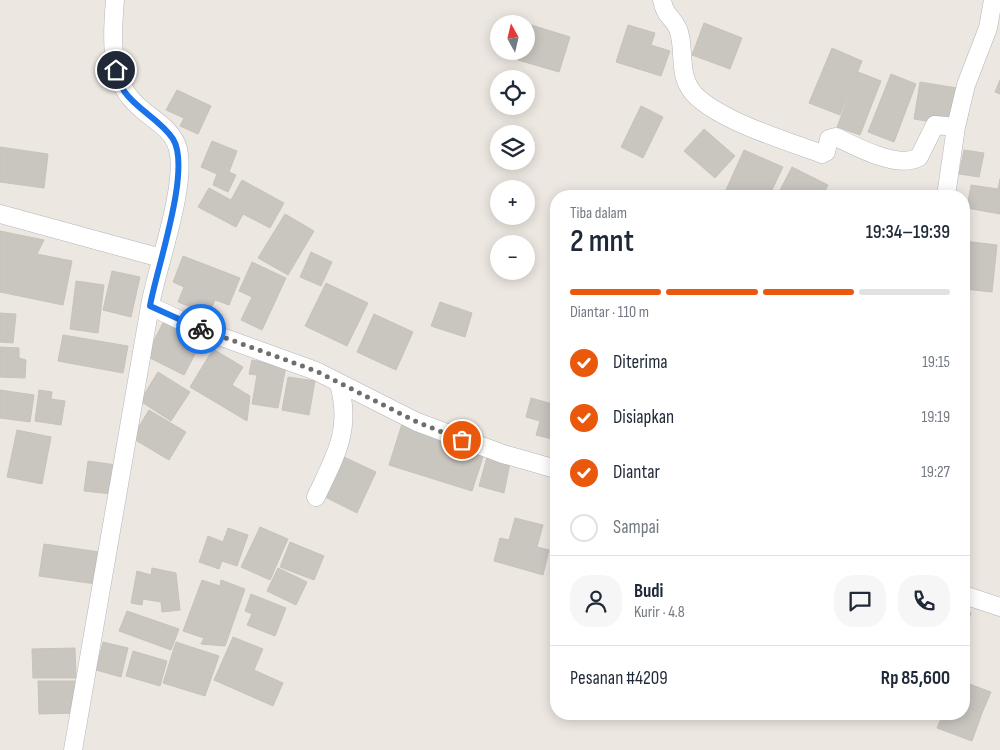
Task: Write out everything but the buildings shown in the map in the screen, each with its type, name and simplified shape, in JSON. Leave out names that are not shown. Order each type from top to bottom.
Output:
[{"type":"street","points":[[73,750],[150,306],[178,179],[178,149],[165,127],[134,103],[123,90],[116,70],[115,0]]},
{"type":"street","points":[[662,0],[667,17],[679,30],[686,84],[693,95],[754,130],[822,154],[826,152],[829,139],[836,137],[868,153],[891,159],[907,159],[919,157],[936,125],[956,127]]},
{"type":"street","points":[[947,190],[956,127],[966,85],[988,28],[993,0]]},
{"type":"street","points":[[0,214],[161,258]]},
{"type":"street","points":[[150,306],[198,328],[316,371],[417,422],[502,454],[550,467]]},
{"type":"street","points":[[316,497],[336,454],[343,430],[346,411],[339,384]]},
{"type":"street","points":[[970,596],[1000,607]]},
{"type":"way so far","points":[[201,329],[316,371],[417,422],[462,440]]},
{"type":"route","points":[[116,70],[123,90],[134,103],[165,127],[178,149],[178,179],[175,199],[150,306],[201,329]]}]
